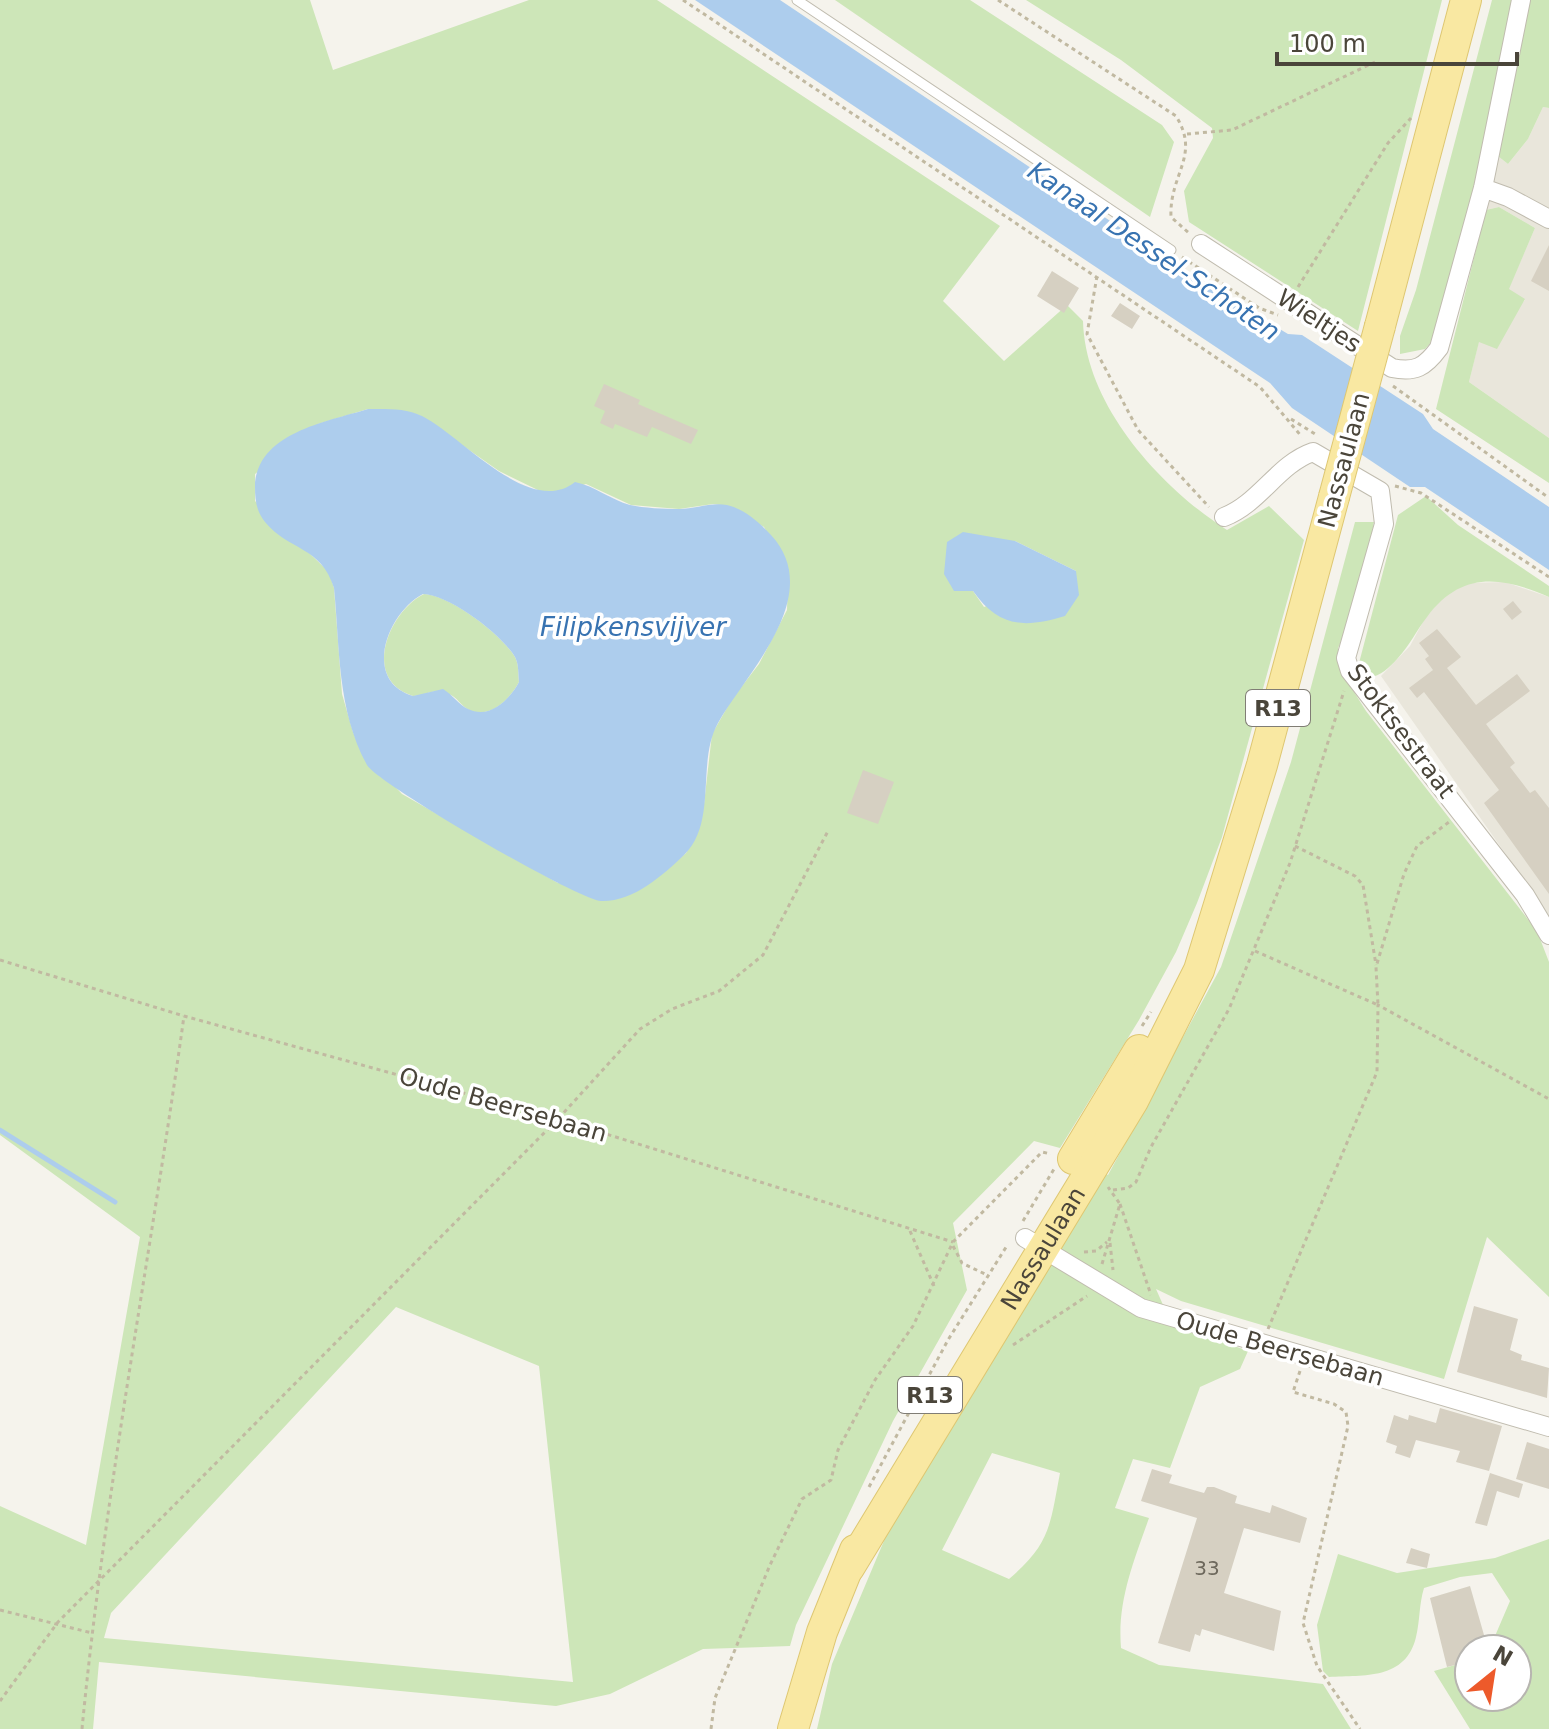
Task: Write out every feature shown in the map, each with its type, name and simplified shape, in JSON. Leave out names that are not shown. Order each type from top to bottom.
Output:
[{"type":"main road","name":"Nassaulaan","points":[[793,1729],[822,1632],[866,1517],[909,1431],[1023,1240],[1133,1101],[1175,1023],[1199,970],[1262,765],[1466,0]]},
{"type":"street","name":"Wieltjes","points":[[1201,244],[1392,368],[1407,371],[1426,365],[1439,348],[1483,188],[1521,0]]},
{"type":"street","points":[[1483,188],[1508,197],[1549,219]]},
{"type":"street","points":[[1224,517],[1241,511],[1299,456],[1313,452],[1380,491]]},
{"type":"street","name":"Stoktsestraat","points":[[1380,491],[1384,524],[1346,658],[1350,671],[1525,895],[1549,935]]},
{"type":"street","name":"Oude Beersebaan","points":[[1023,1240],[1141,1308],[1549,1427]]},
{"type":"lane","points":[[797,0],[1171,250]]},
{"type":"path","points":[[683,0],[1260,387],[1289,418],[1313,452]]},
{"type":"path","points":[[998,0],[1176,116],[1187,134],[1185,155],[1170,199],[1171,217],[1201,244]]},
{"type":"path","points":[[1187,134],[1232,130],[1375,62]]},
{"type":"path","points":[[1289,301],[1384,150],[1411,119],[1413,108]]},
{"type":"path","points":[[1097,276],[1087,334],[1138,430],[1207,506],[1224,517]]},
{"type":"path","points":[[1402,392],[1549,498]]},
{"type":"path","points":[[1380,491],[1421,493],[1549,577]]},
{"type":"path","points":[[1151,1295],[1113,1190],[1128,1188],[1136,1182],[1151,1147],[1229,1009],[1295,846],[1350,671]]},
{"type":"path","points":[[1376,967],[1404,874],[1417,846],[1463,814]]},
{"type":"path","points":[[0,1701],[58,1622],[97,1581],[558,1119],[640,1029],[672,1009],[719,991],[763,955],[828,831]]},
{"type":"path","points":[[1263,1344],[1377,1072],[1376,967],[1363,885],[1355,876],[1295,846]]},
{"type":"path","points":[[1255,951],[1378,1005],[1549,1099]]},
{"type":"path","name":"Oude Beersebaan","points":[[0,960],[184,1016],[558,1119],[953,1242]]},
{"type":"path","points":[[1136,1036],[1151,1011]]},
{"type":"path","points":[[82,1729],[97,1581],[160,1191],[184,1016]]},
{"type":"path","points":[[711,1729],[715,1698],[770,1565],[802,1499],[831,1480],[838,1450],[934,1286],[953,1242],[1042,1152],[1055,1155]]},
{"type":"path","points":[[863,1500],[900,1426],[988,1275],[1023,1240],[1057,1165]]},
{"type":"path","points":[[1109,1239],[1101,1249],[1081,1250],[1102,1263],[1120,1204]]},
{"type":"path","points":[[909,1230],[934,1286]]},
{"type":"path","points":[[1109,1239],[1113,1270]]},
{"type":"path","points":[[953,1242],[954,1252],[962,1263],[988,1275]]},
{"type":"path","points":[[1304,1356],[1293,1392],[1334,1404],[1346,1412],[1348,1426],[1303,1623],[1317,1666],[1360,1729]]},
{"type":"path","points":[[0,1610],[58,1622],[92,1633]]},
{"type":"shaded area","points":[[1543,107],[1549,108],[1549,438],[1469,382],[1479,341],[1525,300],[1508,290],[1535,228],[1499,207],[1486,210],[1494,153],[1508,164],[1528,139]]},
{"type":"shaded area","points":[[1505,582],[1549,597],[1549,916],[1381,676],[1410,646],[1425,618],[1447,593],[1469,583]]},
{"type":"green space","points":[[0,0],[310,0],[333,70],[529,0],[657,0],[1000,226],[943,301],[1004,361],[1067,305],[1083,321],[1087,352],[1097,383],[1112,413],[1131,441],[1177,491],[1227,530],[1269,506],[1304,540],[1222,837],[1176,952],[1139,1020],[1060,1148],[1034,1141],[953,1223],[967,1290],[893,1421],[796,1625],[790,1646],[703,1649],[610,1694],[556,1706],[99,1662],[93,1729],[0,1729],[0,1506],[86,1545],[140,1237],[0,1135]],"holes":[[[368,409],[419,415],[499,471],[544,493],[557,493],[586,484],[631,505],[679,509],[713,504],[728,506],[764,527],[788,572],[787,610],[759,664],[732,699],[712,734],[704,804],[694,840],[686,853],[660,875],[558,883],[402,794],[360,749],[342,694],[334,588],[329,572],[255,501],[255,474],[318,424]],[[1015,541],[1076,571],[984,607],[973,591]],[[396,1307],[539,1366],[573,1682],[104,1638],[111,1613]]]},
{"type":"green space","points":[[835,0],[970,0],[1162,125],[1174,142],[1150,217]]},
{"type":"green space","points":[[1026,0],[1442,0],[1358,331],[1189,222],[1184,191],[1213,138],[1212,128],[1121,60]]},
{"type":"green space","points":[[1492,0],[1517,0],[1477,175],[1434,339],[1425,349],[1400,354],[1400,336],[1416,290]]},
{"type":"green space","points":[[1530,0],[1549,0],[1549,108],[1543,107],[1528,139],[1508,164],[1494,153],[1526,5]]},
{"type":"green space","points":[[1499,207],[1535,228],[1509,289],[1525,299],[1497,349],[1479,342],[1469,382],[1549,438],[1549,483],[1436,409],[1486,210]]},
{"type":"green space","points":[[1426,496],[1458,525],[1549,586],[1549,597],[1498,582],[1468,585],[1440,602],[1391,665],[1368,678],[1359,663],[1398,515]]},
{"type":"green space","points":[[1355,522],[1374,522],[1358,607],[1338,648],[1339,668],[1366,711],[1537,931],[1549,962],[1549,1297],[1487,1237],[1444,1379],[1181,1301],[1156,1289],[1171,1323],[1248,1351],[1240,1369],[1200,1387],[1170,1468],[1133,1459],[1115,1508],[1149,1518],[1124,1598],[1121,1648],[1159,1665],[1323,1684],[1351,1729],[817,1729],[832,1664],[889,1529],[1098,1170],[1108,1175],[1221,967],[1291,762]],"holes":[[[992,1453],[1060,1473],[1051,1520],[1041,1543],[1009,1579],[942,1550]]]},
{"type":"green space","points":[[424,594],[447,601],[474,617],[499,638],[515,657],[519,682],[510,695],[492,710],[477,712],[466,708],[444,692],[413,696],[397,688],[388,676],[384,661],[391,630],[411,603]]},
{"type":"green space","points":[[1549,1539],[1549,1729],[1470,1729],[1460,1713],[1533,1713],[1533,1633],[1496,1633],[1510,1601],[1492,1573],[1460,1577],[1424,1588],[1411,1651],[1393,1668],[1356,1676],[1329,1677],[1323,1671],[1317,1625],[1338,1554],[1397,1573],[1495,1558]]},
{"type":"green space","points":[[1453,1666],[1453,1702],[1434,1671]]},
{"type":"water","name":"Kanaal Dessel-Schoten","points":[[695,0],[780,0],[1203,283],[1288,334],[1302,335],[1423,414],[1433,429],[1549,507],[1549,570],[1425,487],[1410,487],[1292,408],[1270,383]]},
{"type":"water","name":"Filipkensvijver","points":[[368,409],[416,413],[497,470],[538,490],[557,490],[575,482],[636,506],[685,509],[715,504],[733,507],[766,530],[786,558],[790,583],[786,607],[776,632],[718,723],[712,739],[701,826],[684,855],[657,879],[636,892],[601,901],[585,896],[520,863],[440,816],[367,765],[357,744],[345,701],[334,588],[328,574],[313,556],[284,539],[265,522],[258,509],[255,487],[258,469],[267,454],[280,442],[314,425]],"holes":[[[423,594],[434,596],[474,617],[499,638],[515,657],[519,682],[505,701],[491,710],[476,712],[468,709],[443,689],[413,696],[397,688],[388,676],[384,661],[385,646],[399,615]]]},
{"type":"water","points":[[963,532],[1015,541],[1076,571],[1079,595],[1065,616],[1037,622],[1014,622],[993,612],[973,591],[954,591],[944,574],[947,542]]},
{"type":"building","points":[[1549,245],[1549,291],[1531,281]]},
{"type":"building","points":[[1052,271],[1079,288],[1064,313],[1037,296]]},
{"type":"building","points":[[1120,303],[1140,316],[1132,329],[1111,316]]},
{"type":"building","points":[[604,384],[640,400],[638,404],[698,430],[691,444],[652,427],[647,437],[615,424],[613,429],[600,423],[605,411],[594,406]]},
{"type":"building","points":[[1513,601],[1522,612],[1512,620],[1503,609]]},
{"type":"building","points":[[1437,629],[1461,657],[1447,668],[1476,705],[1517,674],[1530,691],[1486,724],[1515,763],[1510,767],[1530,793],[1535,790],[1549,808],[1549,894],[1484,803],[1499,790],[1424,692],[1417,698],[1409,688],[1433,670],[1425,659],[1429,656],[1419,643]]},
{"type":"building","points":[[863,770],[894,782],[878,824],[847,813]]},
{"type":"building","points":[[1474,1306],[1518,1319],[1510,1350],[1522,1355],[1521,1360],[1549,1368],[1547,1398],[1457,1372]]},
{"type":"building","points":[[1440,1408],[1502,1426],[1489,1471],[1456,1462],[1460,1451],[1416,1440],[1410,1458],[1395,1453],[1397,1446],[1386,1442],[1394,1415],[1408,1420],[1409,1415],[1436,1423]]},
{"type":"building","points":[[1527,1442],[1549,1449],[1549,1489],[1516,1479]]},
{"type":"building","points":[[1152,1469],[1172,1475],[1169,1483],[1204,1493],[1207,1487],[1214,1487],[1237,1496],[1235,1503],[1270,1513],[1272,1505],[1307,1518],[1300,1543],[1244,1528],[1224,1593],[1281,1611],[1274,1651],[1202,1629],[1200,1636],[1195,1634],[1190,1652],[1158,1643],[1197,1518],[1141,1501]]},
{"type":"building","points":[[1490,1473],[1523,1484],[1519,1498],[1497,1491],[1487,1526],[1475,1523]]},
{"type":"building","points":[[1411,1548],[1430,1554],[1427,1568],[1406,1563]]},
{"type":"building","points":[[1470,1586],[1483,1633],[1453,1633],[1453,1666],[1447,1667],[1430,1598]]},
{"type":"waterway","points":[[0,1130],[115,1202]]}]
